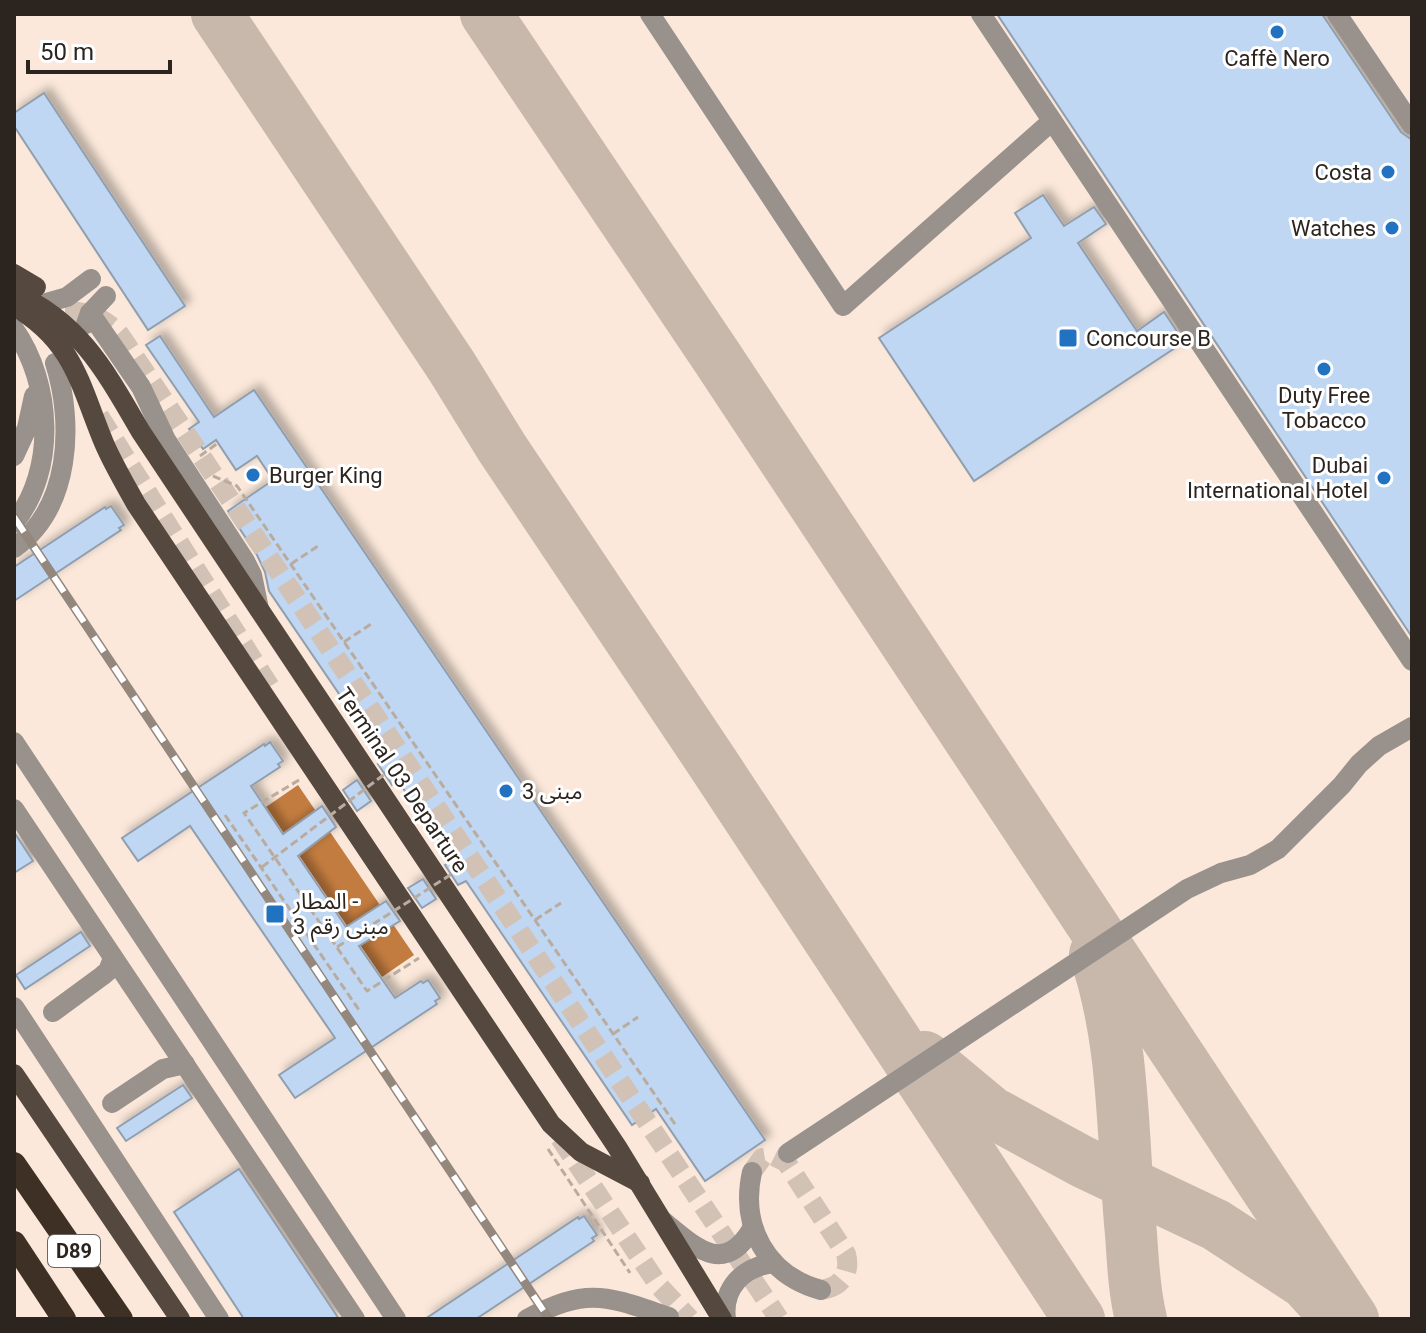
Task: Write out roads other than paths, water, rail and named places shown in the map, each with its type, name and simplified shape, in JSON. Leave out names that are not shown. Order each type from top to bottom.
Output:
[{"type":"highway","points":[[14,1151],[20,1173]]},
{"type":"highway","name":"D89","points":[[20,1173],[121,1319]]},
{"type":"highway","name":"D89","points":[[14,1243],[64,1319]]},
{"type":"highway","points":[[14,1259],[42,1286]]},
{"type":"main road","points":[[14,274],[37,321],[70,359],[82,382],[104,443],[136,504],[551,1124],[581,1152],[640,1183]]},
{"type":"main road","name":"Terminal 03 Departure","points":[[23,296],[57,318],[85,344],[640,1183],[724,1319]]},
{"type":"main road","points":[[14,1074],[180,1319]]},
{"type":"lane","points":[[650,14],[843,306],[951,222],[1052,121]]},
{"type":"lane","points":[[981,14],[1412,661]]},
{"type":"lane","points":[[1337,14],[1412,125]]},
{"type":"lane","points":[[23,296],[67,297],[91,279]]},
{"type":"lane","points":[[85,344],[90,313],[106,296]]},
{"type":"lane","points":[[90,313],[141,387],[166,440],[245,561],[252,575],[259,609]]},
{"type":"lane","points":[[14,329],[46,366],[66,405],[64,460],[53,495],[34,530],[14,548]]},
{"type":"lane","points":[[14,456],[46,366]]},
{"type":"lane","points":[[14,523],[29,502],[39,480],[44,457],[46,366]]},
{"type":"lane","points":[[788,1153],[1171,899],[1221,873],[1250,865],[1278,849],[1359,764],[1379,746],[1412,727]]},
{"type":"lane","points":[[14,742],[396,1319]]},
{"type":"lane","points":[[14,809],[355,1319]]},
{"type":"lane","points":[[53,1012],[108,971],[113,958]]},
{"type":"lane","points":[[14,1007],[219,1319]]},
{"type":"lane","points":[[112,1103],[163,1069],[185,1064]]},
{"type":"lane","points":[[752,1172],[748,1201],[752,1229],[761,1247],[773,1263],[790,1277],[821,1290]]},
{"type":"lane","points":[[662,1220],[700,1250],[712,1255],[726,1254],[737,1248],[752,1229]]},
{"type":"lane","points":[[724,1319],[726,1301],[738,1278],[760,1265],[773,1263]]},
{"type":"lane","points":[[527,1319],[568,1299],[585,1296],[621,1301],[669,1317]]},
{"type":"tunnel","points":[[65,311],[96,317],[120,335],[779,1319]]},
{"type":"tunnel","points":[[99,416],[270,687]]},
{"type":"tunnel","points":[[560,1138],[659,1286],[690,1319]]},
{"type":"tunnel","points":[[752,1172],[762,1158],[774,1156],[786,1162],[846,1254],[847,1268],[843,1278],[834,1286],[821,1290]]},
{"type":"railway","points":[[14,517],[549,1319]]},
{"type":"place","name":"Caffè Nero","points":[[1277,32]]},
{"type":"place","name":"Costa","points":[[1388,172]]},
{"type":"place","name":"Watches","points":[[1392,228]]},
{"type":"place","name":"Concourse B","points":[[1068,338]]},
{"type":"place","name":"Duty Free Tobacco","points":[[1324,369]]},
{"type":"place","name":"Burger King","points":[[253,475]]},
{"type":"place","name":"Dubai International Hotel","points":[[1384,478]]},
{"type":"place","name":"مبنى 3","points":[[506,791]]},
{"type":"place","name":"المطار - مبنى رقم 3","points":[[275,914]]}]
